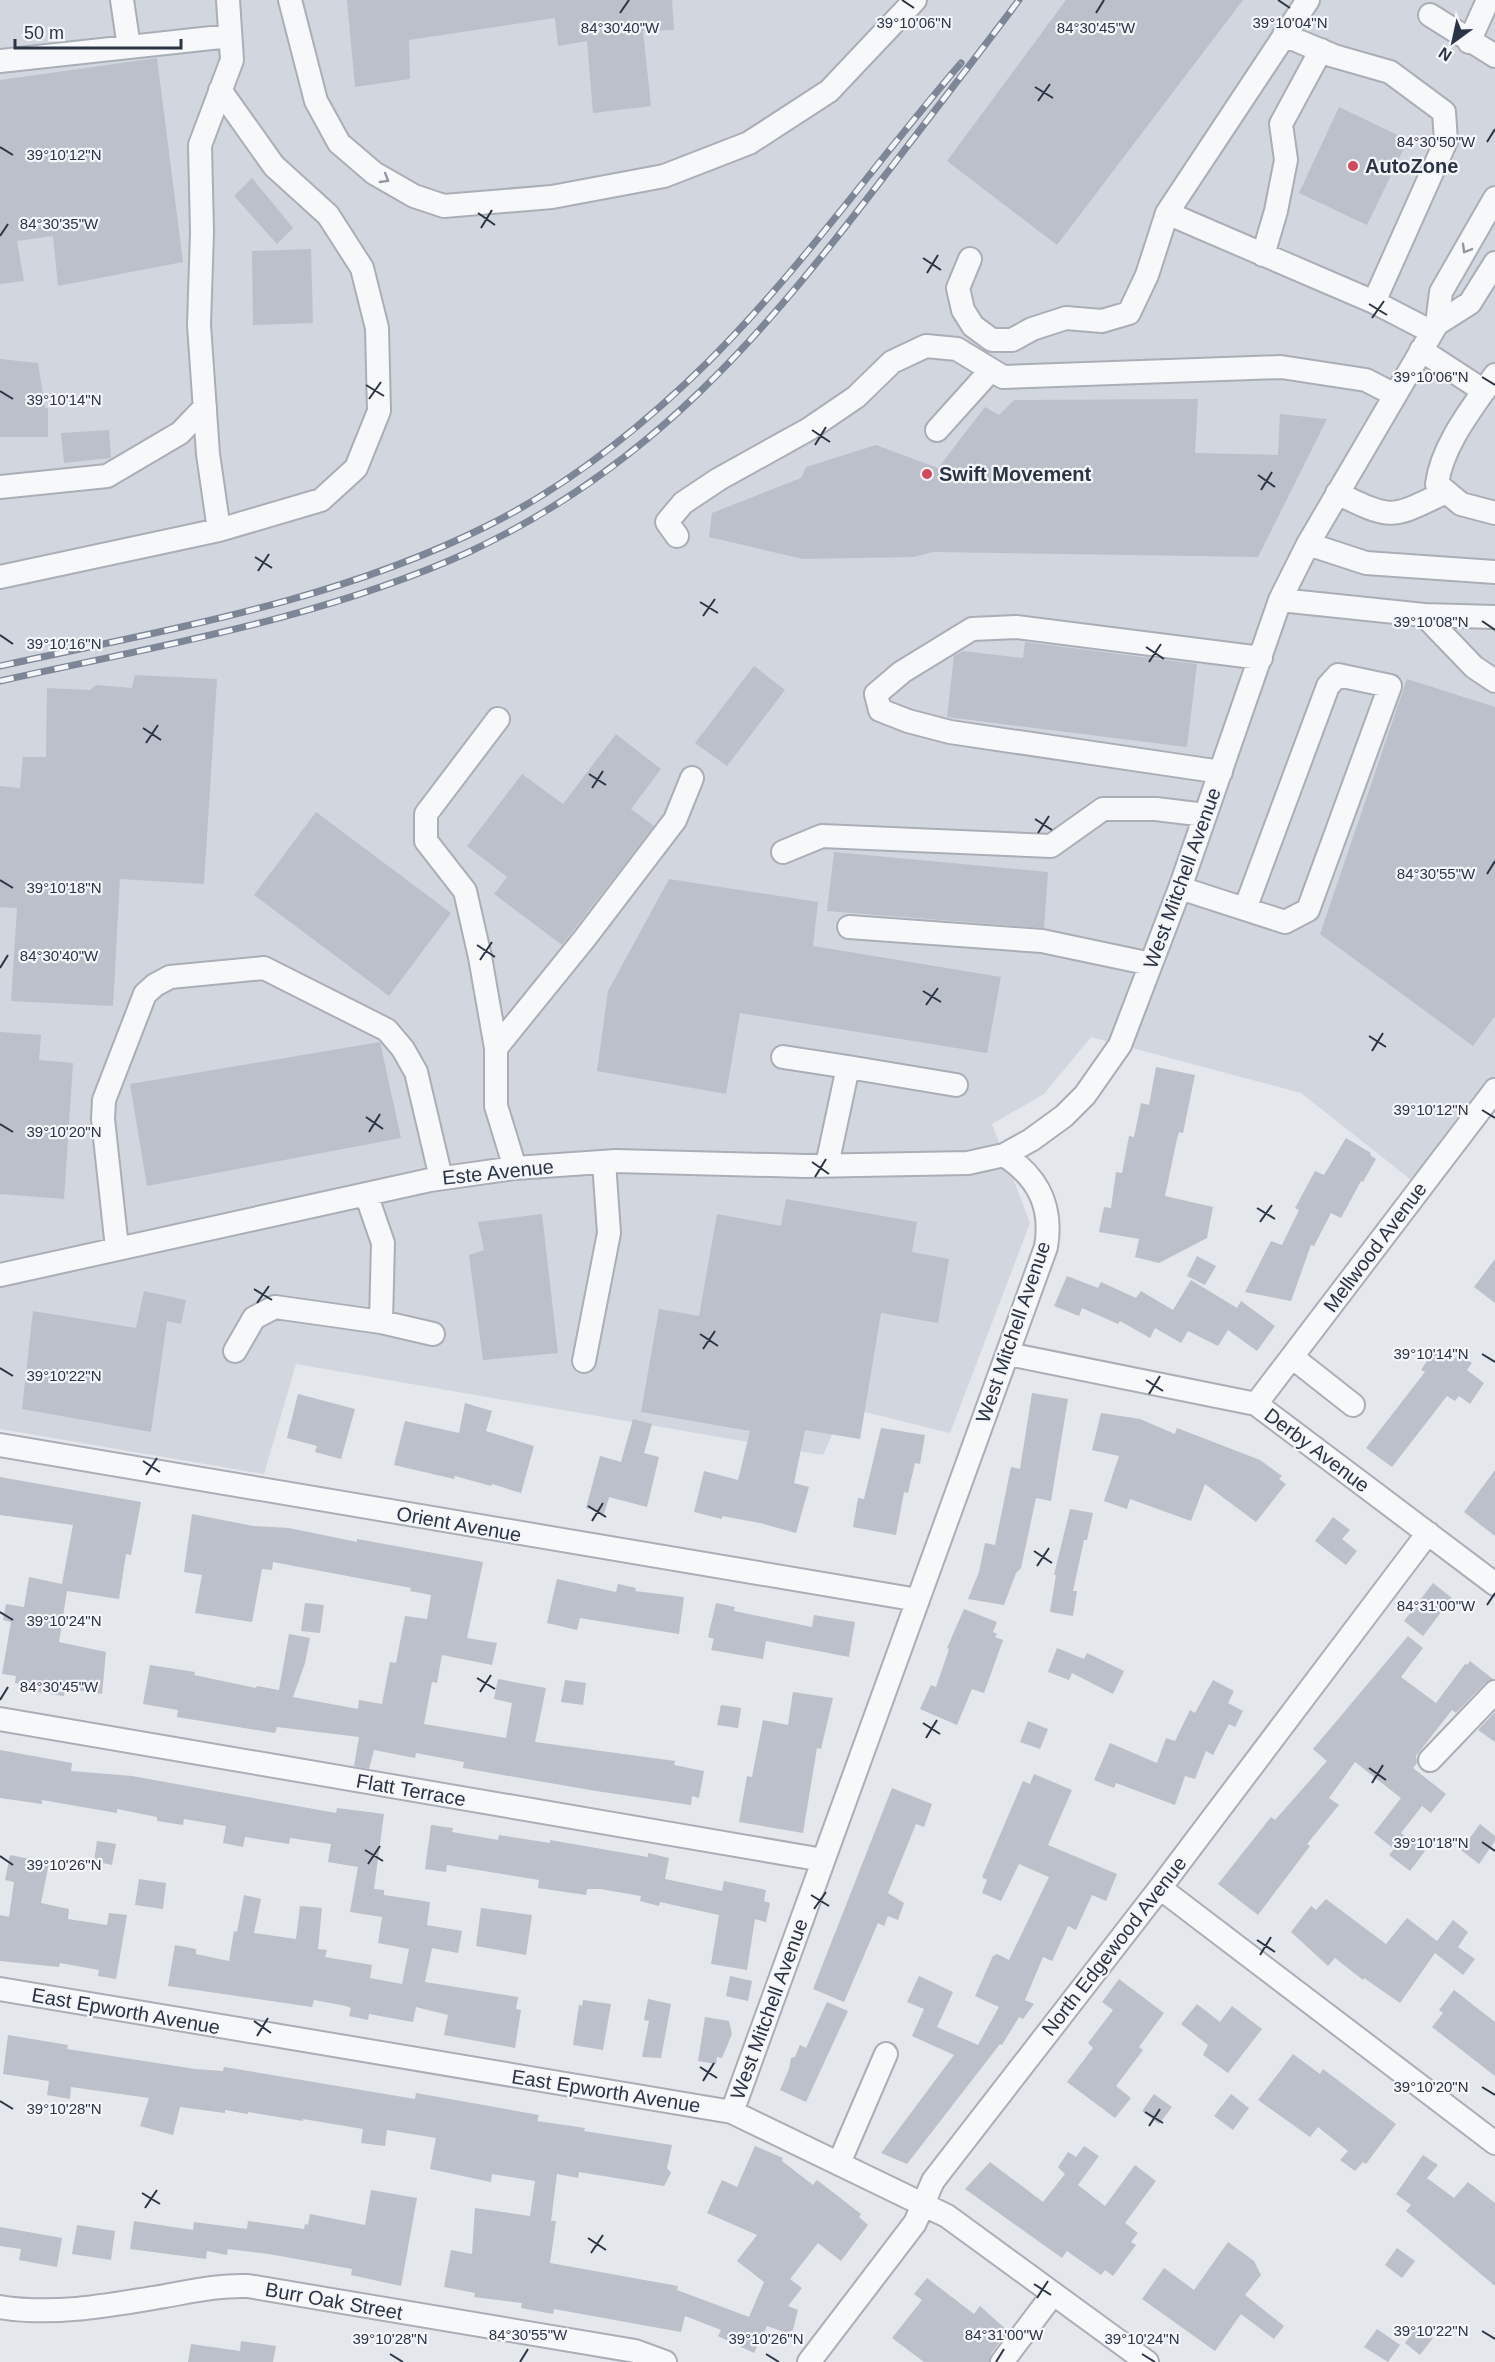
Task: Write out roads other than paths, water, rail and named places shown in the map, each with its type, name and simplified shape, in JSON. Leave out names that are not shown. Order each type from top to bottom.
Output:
[{"type":"street","points":[[122,0],[129,47]]},
{"type":"street","points":[[219,530],[208,454],[199,325],[202,232],[200,144],[232,60],[228,0]]},
{"type":"street","points":[[290,0],[316,101],[339,143],[374,173],[414,196],[444,206],[552,197],[664,176],[749,143],[829,91],[915,0]]},
{"type":"street","points":[[970,259],[958,288],[963,310],[973,326],[992,340],[1012,340],[1066,318],[1102,321],[1129,313],[1147,274],[1167,213],[1308,0]]},
{"type":"street","points":[[1469,42],[1488,0]]},
{"type":"street","points":[[1430,15],[1469,42],[1495,56]]},
{"type":"street","points":[[1284,35],[1321,50],[1390,72],[1443,112],[1446,141],[1374,302]]},
{"type":"street","points":[[0,61],[230,36]]},
{"type":"street","points":[[1263,255],[1276,211],[1286,160],[1281,124],[1321,50]]},
{"type":"street","points":[[0,577],[219,530],[321,500],[356,468],[379,411],[377,328],[362,268],[328,215],[274,166],[220,90]]},
{"type":"street","name":"West Mitchell Avenue","points":[[732,2112],[1046,1247],[1048,1214],[1036,1184],[1023,1167],[1004,1155],[1031,1140],[1064,1116],[1104,1071],[1120,1045],[1180,888],[1280,600],[1308,544],[1430,335],[1440,292],[1495,198]]},
{"type":"street","points":[[1167,213],[1374,302],[1430,335],[1490,383],[1439,467],[1437,484],[1461,504],[1495,513]]},
{"type":"street","name":"West Mitchell Avenue","points":[[1430,335],[1470,303],[1495,263]]},
{"type":"street","points":[[677,536],[667,522],[683,503],[719,479],[809,429],[856,397],[892,362],[926,346],[957,349],[1003,377],[1281,367],[1366,380],[1395,394]]},
{"type":"street","points":[[937,430],[991,370]]},
{"type":"street","points":[[0,487],[107,476],[180,433],[205,407]]},
{"type":"street","points":[[1337,493],[1376,512],[1399,514],[1446,492]]},
{"type":"street","points":[[1308,544],[1366,563],[1495,572]]},
{"type":"street","points":[[1280,600],[1424,615],[1495,617]]},
{"type":"street","points":[[1424,615],[1474,667],[1495,681]]},
{"type":"street","points":[[1221,772],[950,732],[908,721],[880,710],[876,694],[902,672],[972,629],[1016,627],[1260,658]]},
{"type":"street","points":[[1180,888],[1285,922],[1308,910],[1390,686],[1338,675],[1328,686],[1245,909]]},
{"type":"street","points":[[498,718],[426,814],[426,841],[465,891],[480,957],[496,1048],[496,1106],[515,1168]]},
{"type":"street","points":[[496,1048],[585,938],[675,820],[692,778]]},
{"type":"street","points":[[783,852],[822,836],[1051,846],[1103,808],[1156,809],[1205,815]]},
{"type":"street","points":[[849,927],[1042,940],[1151,964]]},
{"type":"street","points":[[117,1248],[103,1119],[104,1100],[145,994],[170,977],[264,968],[387,1030],[403,1049],[416,1072],[441,1178]]},
{"type":"street","points":[[783,1057],[956,1085]]},
{"type":"street","points":[[827,1165],[848,1067]]},
{"type":"street","name":"Mellwood Avenue","points":[[1256,1404],[1495,1090]]},
{"type":"street","name":"Este Avenue","points":[[0,1275],[441,1178],[515,1168],[604,1162],[827,1165],[968,1163],[1004,1155]]},
{"type":"street","points":[[584,1361],[609,1233],[604,1162]]},
{"type":"street","points":[[366,1194],[382,1243],[381,1322]]},
{"type":"street","points":[[235,1351],[254,1318],[275,1307],[381,1322],[433,1334]]},
{"type":"street","name":"Derby Avenue","points":[[1008,1354],[1256,1404],[1495,1584]]},
{"type":"street","points":[[1292,1357],[1353,1405]]},
{"type":"street","name":"Orient Avenue","points":[[0,1445],[918,1600]]},
{"type":"street","name":"North Edgewood Avenue","points":[[820,2358],[915,2223],[933,2181],[1160,1888],[1428,1533]]},
{"type":"street","points":[[1430,1760],[1495,1692]]},
{"type":"street","name":"Flatt Terrace","points":[[0,1719],[823,1860]]},
{"type":"street","points":[[1160,1888],[1495,2143]]},
{"type":"street","name":"East Epworth Avenue","points":[[0,1989],[732,2112],[925,2203],[947,2216],[1147,2362]]},
{"type":"street","points":[[839,2163],[886,2054]]},
{"type":"street","name":"Burr Oak Street","points":[[0,2307],[16,2309],[93,2308],[225,2286],[248,2286],[635,2351],[664,2362]]},
{"type":"street","points":[[1002,2362],[1053,2294]]},
{"type":"railway","points":[[0,681],[238,628],[355,596],[469,552],[535,518],[594,479],[649,437],[700,392],[748,343],[838,236],[1019,0]]},
{"type":"railway","points":[[0,666],[248,611],[370,575],[487,526],[547,492],[632,431],[684,385],[743,326],[807,252],[961,63]]},
{"type":"place","name":"AutoZone","points":[[1353,166]]},
{"type":"place","name":"Swift Movement","points":[[927,474]]}]
